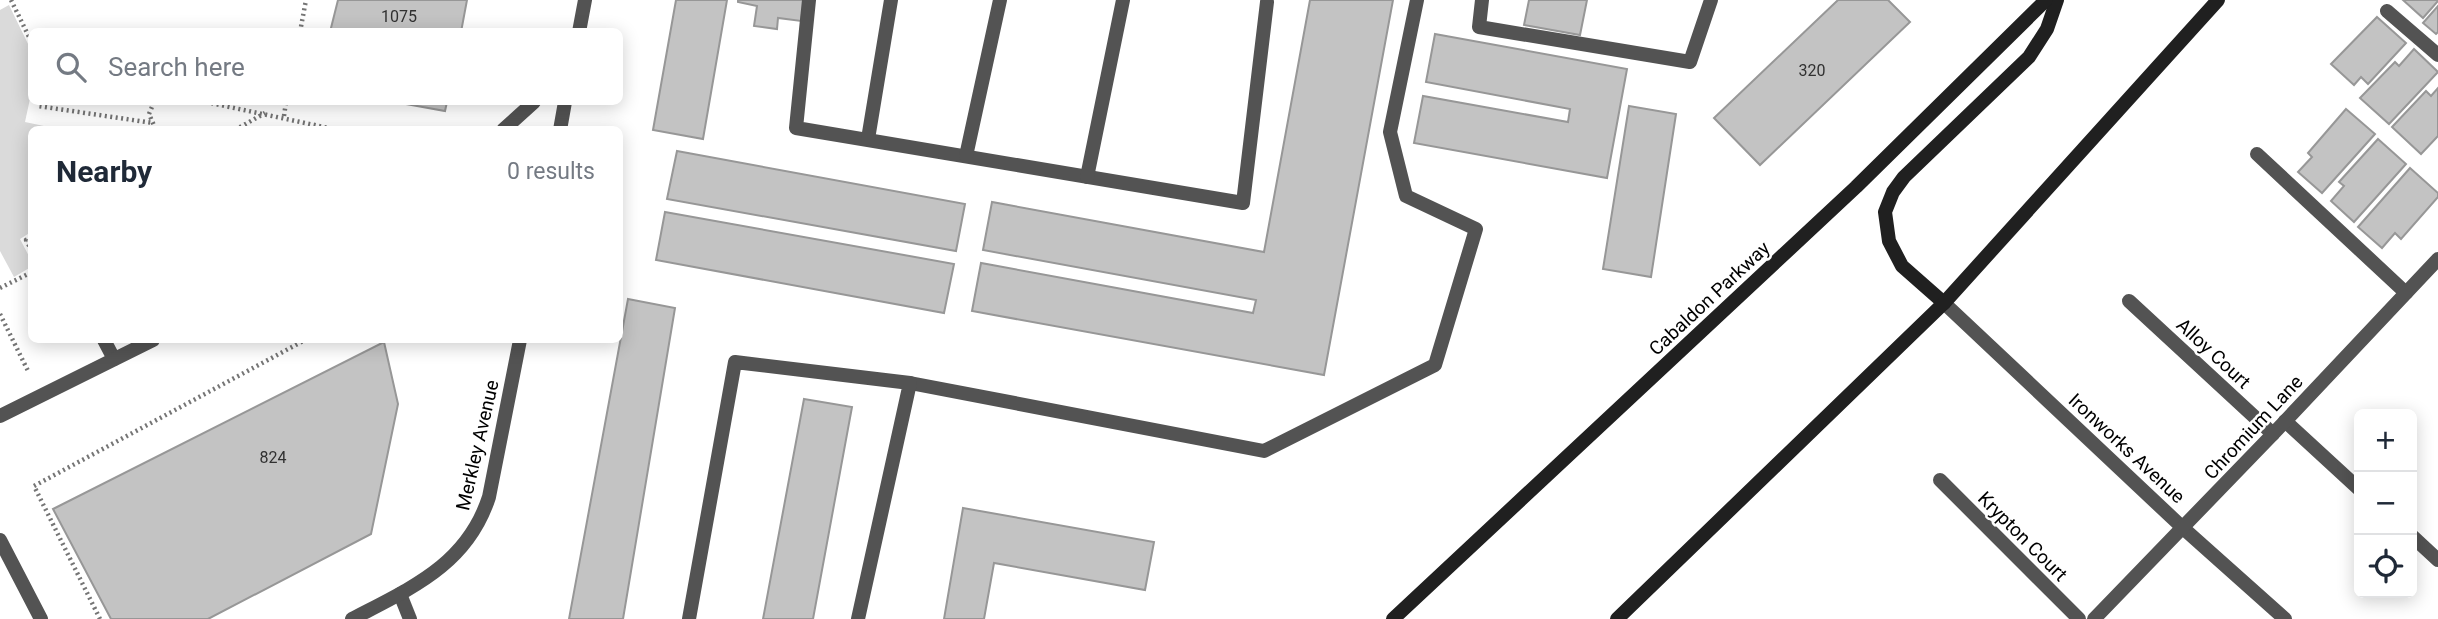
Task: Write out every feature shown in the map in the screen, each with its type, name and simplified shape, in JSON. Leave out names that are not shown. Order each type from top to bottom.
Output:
[{"type":"main road","name":"Cabaldon Parkway","points":[[1393,619],[1856,187],[2046,0]]},
{"type":"main road","points":[[1944,303],[1902,266],[1889,241],[1885,212],[1893,192],[1904,177],[2029,57],[2047,29],[2057,0]]},
{"type":"main road","points":[[1617,619],[1944,303],[2218,0]]},
{"type":"street","points":[[580,28],[584,0]]},
{"type":"street","points":[[809,0],[796,128],[1243,203],[1263,1]]},
{"type":"street","points":[[869,139],[891,0]]},
{"type":"street","points":[[966,156],[1000,0]]},
{"type":"street","points":[[1087,177],[1124,0]]},
{"type":"street","points":[[690,619],[735,362],[910,383],[1264,451],[1435,365],[1476,229],[1406,196],[1390,132],[1417,0]]},
{"type":"street","points":[[1482,0],[1479,27],[1690,62],[1712,0]]},
{"type":"street","points":[[2387,10],[2438,55]]},
{"type":"street","points":[[507,126],[531,105]]},
{"type":"street","points":[[561,126],[564,105]]},
{"type":"street","points":[[2257,154],[2406,293]]},
{"type":"street","name":"Chromium Lane","points":[[2094,619],[2438,259]]},
{"type":"street","name":"Alloy Court","points":[[2129,301],[2273,434]]},
{"type":"street","name":"Ironworks Avenue","points":[[1944,303],[2183,528],[2285,619]]},
{"type":"street","points":[[106,343],[114,359]]},
{"type":"street","points":[[0,416],[147,343]]},
{"type":"street","name":"Merkley Avenue","points":[[352,619],[431,576],[449,562],[482,520],[519,343]]},
{"type":"street","points":[[858,619],[910,383]]},
{"type":"street","points":[[2285,421],[2354,484]]},
{"type":"street","name":"Krypton Court","points":[[1940,480],[2079,619]]},
{"type":"street","points":[[0,540],[41,619]]},
{"type":"street","points":[[2417,541],[2438,560]]},
{"type":"street","points":[[400,594],[410,619]]},
{"type":"path","points":[[10,0],[28,35]]},
{"type":"path","points":[[301,28],[306,0]]},
{"type":"path","points":[[38,105],[153,123]]},
{"type":"path","points":[[153,105],[149,114],[154,126]]},
{"type":"path","points":[[222,105],[284,117],[311,126]]},
{"type":"path","points":[[284,117],[286,105]]},
{"type":"path","points":[[242,126],[265,113]]},
{"type":"path","points":[[0,288],[28,274]]},
{"type":"path","points":[[0,314],[40,396]]},
{"type":"path","points":[[100,619],[34,486],[299,343]]},
{"type":"shaded area","points":[[9,5],[28,44],[29,105],[25,122],[44,126],[28,126],[28,234],[20,239],[28,254],[28,269],[14,277],[0,251],[0,10]]},
{"type":"building","points":[[338,0],[467,0],[462,28],[331,28]]},
{"type":"building","points":[[676,0],[727,0],[703,139],[653,130]]},
{"type":"building","points":[[738,0],[804,0],[801,21],[778,18],[777,29],[754,26],[757,6]]},
{"type":"building","points":[[1310,0],[1393,0],[1324,375],[972,311],[981,263],[1253,313],[1256,300],[983,250],[992,202],[1264,252]]},
{"type":"building","points":[[1529,0],[1587,0],[1580,35],[1524,25]]},
{"type":"building","points":[[1838,0],[1888,0],[1910,22],[1760,165],[1714,118]]},
{"type":"building","points":[[2403,0],[2438,0],[2438,1],[2423,18]]},
{"type":"building","points":[[2438,6],[2438,32],[2436,34],[2423,23]]},
{"type":"building","points":[[2377,17],[2406,43],[2368,84],[2361,77],[2354,85],[2331,64]]},
{"type":"building","points":[[1435,34],[1627,69],[1607,178],[1414,143],[1423,96],[1568,122],[1570,109],[1426,82]]},
{"type":"building","points":[[2414,49],[2438,72],[2389,124],[2360,98],[2395,62],[2399,66]]},
{"type":"building","points":[[2438,88],[2438,136],[2421,154],[2392,127],[2426,91],[2431,96]]},
{"type":"building","points":[[412,105],[446,105],[445,111]]},
{"type":"building","points":[[1629,106],[1676,114],[1651,277],[1603,269]]},
{"type":"building","points":[[2346,109],[2375,134],[2322,193],[2298,172],[2312,157],[2308,153]]},
{"type":"building","points":[[2378,139],[2406,164],[2354,222],[2331,201],[2344,186],[2339,182]]},
{"type":"building","points":[[677,151],[965,204],[956,251],[667,199]]},
{"type":"building","points":[[2410,168],[2438,193],[2438,197],[2401,239],[2395,233],[2382,248],[2358,227]]},
{"type":"building","points":[[665,212],[954,264],[944,313],[656,260]]},
{"type":"building","points":[[628,299],[675,308],[623,619],[569,619],[620,343],[623,343]]},
{"type":"building","points":[[384,343],[398,404],[371,534],[208,619],[111,619],[53,509]]},
{"type":"building","points":[[804,399],[852,407],[813,619],[763,619]]},
{"type":"building","points":[[963,508],[1154,542],[1145,590],[994,563],[984,619],[944,619]]}]
